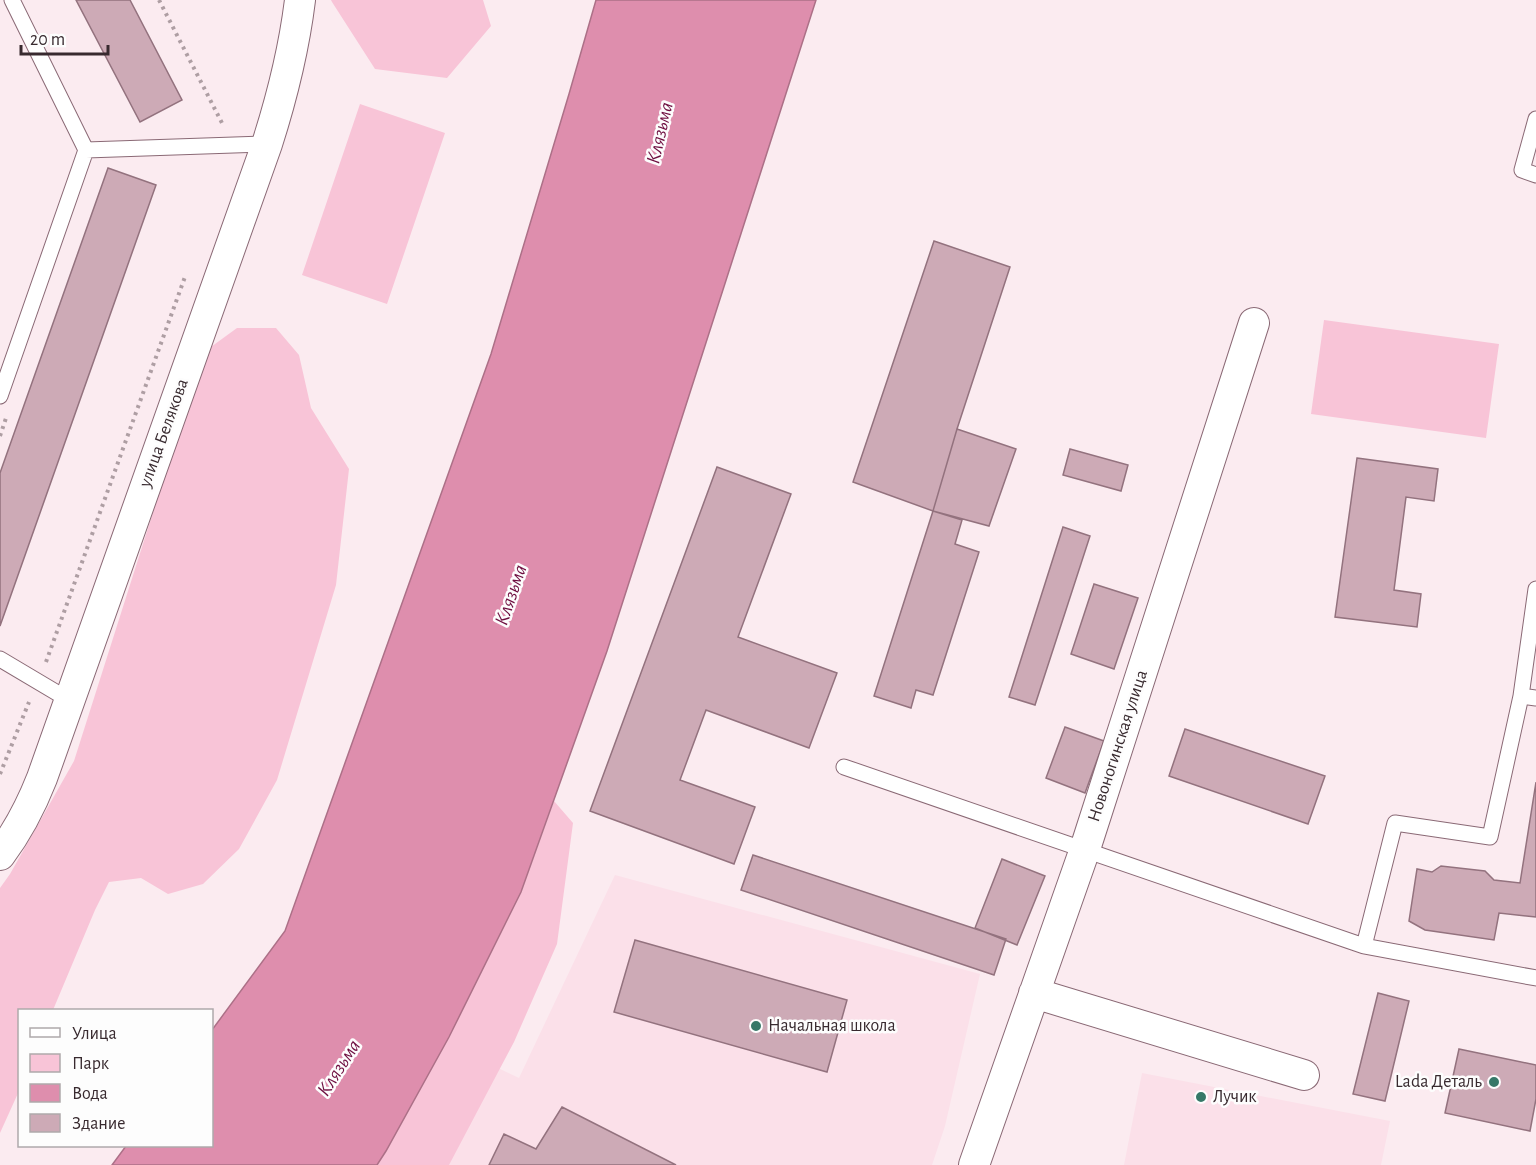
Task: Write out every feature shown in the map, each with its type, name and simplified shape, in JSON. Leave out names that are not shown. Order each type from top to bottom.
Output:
[{"type":"street","name":"улица Белякова","points":[[0,855],[30,808],[267,144],[290,58],[300,0]]},
{"type":"street","name":"Новоногинская улица","points":[[974,1165],[1085,849],[1254,323]]},
{"type":"street","points":[[1035,993],[1304,1075]]},
{"type":"lane","points":[[0,396],[86,150],[12,0]]},
{"type":"lane","points":[[1536,119],[1522,170],[1536,175]]},
{"type":"lane","points":[[86,150],[267,144]]},
{"type":"lane","points":[[1364,946],[1395,823],[1490,837],[1528,697],[1536,590]]},
{"type":"lane","points":[[0,659],[69,700]]},
{"type":"lane","points":[[844,767],[1364,946],[1536,978]]},
{"type":"path","points":[[159,0],[233,145]]},
{"type":"path","points":[[0,774],[38,681],[189,268]]},
{"type":"shaded area","name":"Начальная школа","points":[[615,875],[980,974],[945,1126],[932,1165],[395,1165],[461,1050],[519,1078]]},
{"type":"shaded area","name":"Лучик","points":[[1142,1073],[1390,1121],[1381,1165],[1124,1165]]},
{"type":"green space","points":[[331,0],[483,0],[491,26],[447,78],[375,69]]},
{"type":"green space","points":[[360,104],[445,133],[387,304],[302,275]]},
{"type":"green space","points":[[1324,320],[1499,344],[1486,438],[1311,414]]},
{"type":"green space","points":[[237,328],[276,328],[299,355],[311,408],[349,469],[336,585],[277,780],[239,849],[203,884],[168,894],[141,878],[109,882],[53,1009],[18,1009],[18,1093],[0,1133],[0,888],[74,761],[204,352]]},
{"type":"green space","points":[[554,801],[573,823],[557,944],[514,1042],[449,1165],[377,1165],[449,1037],[521,892]]},
{"type":"water","name":"Клязьма","points":[[596,0],[816,0],[607,651],[521,892],[449,1037],[377,1165],[112,1165],[125,1147],[213,1147],[213,1029],[285,931],[491,354]]},
{"type":"building","points":[[76,0],[130,0],[182,100],[140,122]]},
{"type":"building","points":[[108,168],[156,185],[0,626],[0,473]]},
{"type":"building","points":[[934,241],[1010,267],[933,511],[853,482]]},
{"type":"building","points":[[957,429],[1016,449],[989,526],[933,511]]},
{"type":"building","points":[[1070,449],[1128,465],[1121,491],[1063,475]]},
{"type":"building","points":[[1357,458],[1438,469],[1434,501],[1406,497],[1394,590],[1421,594],[1417,627],[1335,617]]},
{"type":"building","points":[[717,467],[791,494],[738,637],[837,673],[809,748],[706,710],[680,780],[755,807],[734,864],[590,811]]},
{"type":"building","points":[[933,511],[962,520],[955,544],[979,552],[933,695],[916,690],[911,708],[874,696]]},
{"type":"building","points":[[1063,527],[1090,536],[1035,705],[1009,697]]},
{"type":"building","points":[[1094,584],[1138,598],[1114,669],[1071,654]]},
{"type":"building","points":[[1065,727],[1104,741],[1085,793],[1046,778]]},
{"type":"building","points":[[1185,729],[1325,776],[1308,824],[1169,776]]},
{"type":"building","points":[[1536,782],[1536,917],[1499,913],[1494,940],[1425,930],[1409,921],[1417,869],[1432,872],[1441,866],[1485,871],[1494,880],[1520,883]]},
{"type":"building","points":[[753,855],[1006,939],[994,975],[741,890]]},
{"type":"building","points":[[1002,859],[1045,876],[1017,945],[975,928]]},
{"type":"building","points":[[635,940],[847,1000],[827,1072],[614,1012]]},
{"type":"building","points":[[1378,993],[1409,1001],[1385,1101],[1353,1094]]},
{"type":"building","name":"Lada Деталь","points":[[1459,1049],[1536,1065],[1536,1099],[1530,1131],[1445,1113]]},
{"type":"building","points":[[562,1107],[676,1165],[489,1165],[504,1134],[536,1149]]},
{"type":"place","name":"Начальная школа","points":[[756,1026]]},
{"type":"place","name":"Lada Деталь","points":[[1494,1082]]},
{"type":"place","name":"Лучик","points":[[1201,1097]]}]
